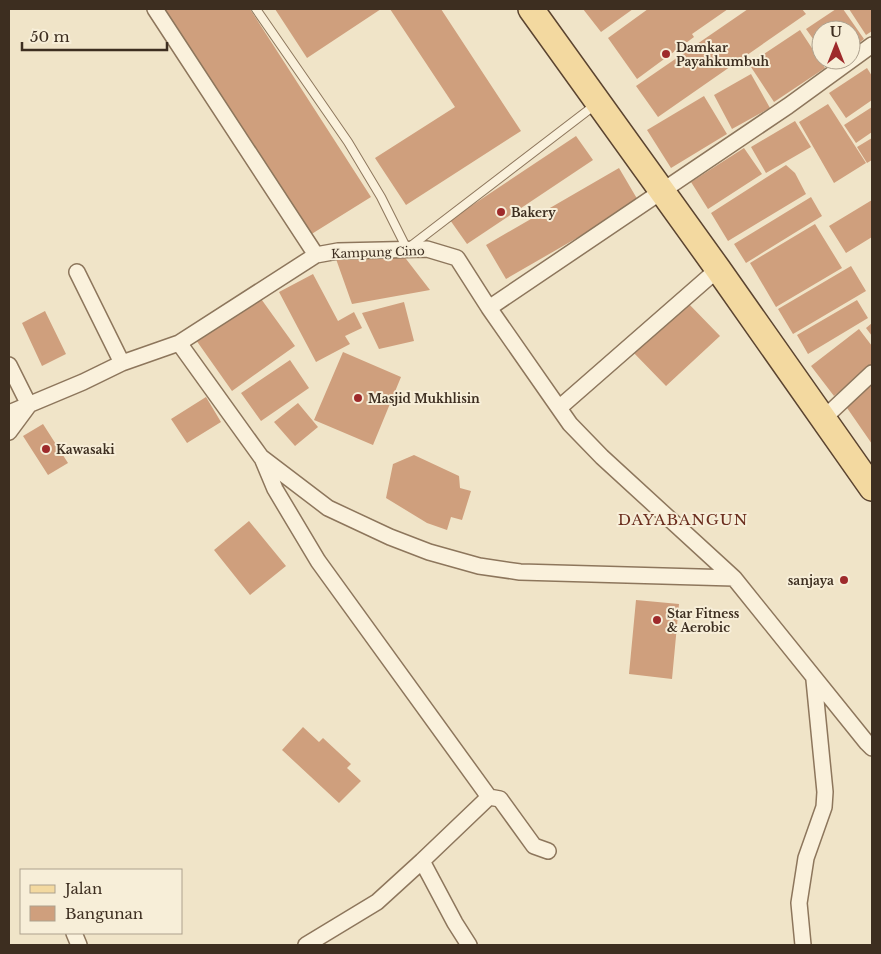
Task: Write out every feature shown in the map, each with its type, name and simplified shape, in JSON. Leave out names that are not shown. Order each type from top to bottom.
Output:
[{"type":"main road","points":[[531,9],[718,269],[872,488]]},
{"type":"street","points":[[155,9],[316,255]]},
{"type":"street","points":[[489,308],[788,106],[872,45]]},
{"type":"street","name":"Kampung Cino","points":[[9,413],[29,406],[122,363],[178,344],[316,255],[338,251],[428,249],[457,258],[489,308],[570,424],[602,457],[734,578],[814,680],[866,744],[872,748]]},
{"type":"street","points":[[559,408],[718,269]]},
{"type":"street","points":[[77,272],[122,363]]},
{"type":"street","points":[[178,344],[261,457],[275,489],[318,561],[489,798]]},
{"type":"street","points":[[9,365],[29,406],[9,432]]},
{"type":"street","points":[[824,418],[872,373]]},
{"type":"street","points":[[261,457],[328,508],[390,537],[429,552],[479,566],[520,572],[734,578]]},
{"type":"street","points":[[803,945],[799,903],[806,858],[824,807],[825,792],[814,680]]},
{"type":"street","points":[[306,945],[377,902],[489,798],[500,799],[534,846],[548,851]]},
{"type":"street","points":[[422,861],[469,945]]},
{"type":"lane","points":[[256,9],[348,142],[382,197],[407,249],[599,103]]},
{"type":"building","points":[[165,9],[250,9],[371,197],[310,235]]},
{"type":"building","points":[[275,9],[381,9],[307,58]]},
{"type":"building","points":[[390,9],[441,9],[521,131],[406,205],[375,158],[455,107]]},
{"type":"building","points":[[583,9],[633,9],[601,32]]},
{"type":"building","points":[[648,9],[728,9],[692,34],[694,37],[637,79],[608,38]]},
{"type":"building","points":[[748,9],[802,9],[806,14],[658,117],[636,86]]},
{"type":"building","points":[[836,9],[843,9],[851,20],[820,20]]},
{"type":"building","points":[[849,9],[872,9],[872,31],[866,35],[861,27],[861,20],[856,20]]},
{"type":"building","points":[[811,26],[811,36],[806,29]]},
{"type":"building","points":[[800,30],[811,47],[811,70],[822,70],[774,102],[749,64]]},
{"type":"building","points":[[867,68],[872,76],[872,100],[846,118],[829,93]]},
{"type":"building","points":[[751,74],[770,108],[732,129],[714,95]]},
{"type":"building","points":[[704,96],[727,134],[671,168],[647,130]]},
{"type":"building","points":[[828,104],[866,163],[834,183],[799,122]]},
{"type":"building","points":[[872,107],[872,132],[856,143],[844,125]]},
{"type":"building","points":[[795,121],[811,147],[766,173],[751,147]]},
{"type":"building","points":[[576,136],[593,160],[467,244],[450,220]]},
{"type":"building","points":[[872,138],[872,160],[867,163],[857,147]]},
{"type":"building","points":[[744,148],[762,174],[708,209],[691,182]]},
{"type":"building","points":[[786,165],[795,173],[806,194],[728,241],[711,213]]},
{"type":"building","points":[[619,168],[639,202],[506,279],[486,245]]},
{"type":"building","points":[[811,197],[822,216],[746,263],[734,244]]},
{"type":"building","points":[[872,200],[872,237],[846,253],[829,226]]},
{"type":"building","points":[[815,224],[842,268],[776,307],[750,263]]},
{"type":"building","points":[[403,255],[430,290],[352,304],[336,259]]},
{"type":"building","points":[[851,266],[866,291],[793,334],[778,309]]},
{"type":"building","points":[[313,274],[338,321],[354,312],[362,328],[345,336],[350,344],[316,362],[279,292]]},
{"type":"building","points":[[259,296],[295,346],[232,391],[196,340]]},
{"type":"building","points":[[857,300],[868,318],[808,354],[797,335]]},
{"type":"building","points":[[686,301],[720,336],[666,386],[632,351]]},
{"type":"building","points":[[404,302],[414,341],[379,349],[362,313]]},
{"type":"building","points":[[45,311],[66,354],[42,366],[22,323]]},
{"type":"building","points":[[872,323],[872,336],[866,328]]},
{"type":"building","points":[[859,329],[872,346],[872,365],[834,396],[811,366]]},
{"type":"building","name":"Masjid Mukhlisin","points":[[343,352],[401,377],[373,445],[314,420]]},
{"type":"building","points":[[290,360],[309,388],[261,421],[241,393]]},
{"type":"building","points":[[872,385],[872,444],[845,405]]},
{"type":"building","points":[[206,397],[221,422],[187,443],[171,419]]},
{"type":"building","points":[[298,403],[318,427],[295,446],[274,422]]},
{"type":"building","points":[[43,424],[68,463],[48,475],[23,436]]},
{"type":"building","points":[[414,455],[459,476],[460,488],[471,491],[462,520],[451,517],[447,530],[427,523],[386,498],[393,464]]},
{"type":"building","points":[[249,521],[286,566],[250,595],[214,550]]},
{"type":"building","points":[[636,600],[679,604],[672,679],[629,674]]},
{"type":"building","points":[[303,727],[319,742],[323,738],[351,764],[347,768],[361,781],[339,803],[282,750]]},
{"type":"place","name":"Damkar Payahkumbuh","points":[[666,54]]},
{"type":"place","name":"Bakery","points":[[501,212]]},
{"type":"place","name":"Masjid Mukhlisin","points":[[358,398]]},
{"type":"place","name":"Kawasaki","points":[[46,449]]},
{"type":"place","name":"sanjaya","points":[[844,580]]},
{"type":"place","name":"Star Fitness & Aerobic","points":[[657,620]]},
{"type":"district","name":"DAYABANGUN","points":[[683,519]]}]
